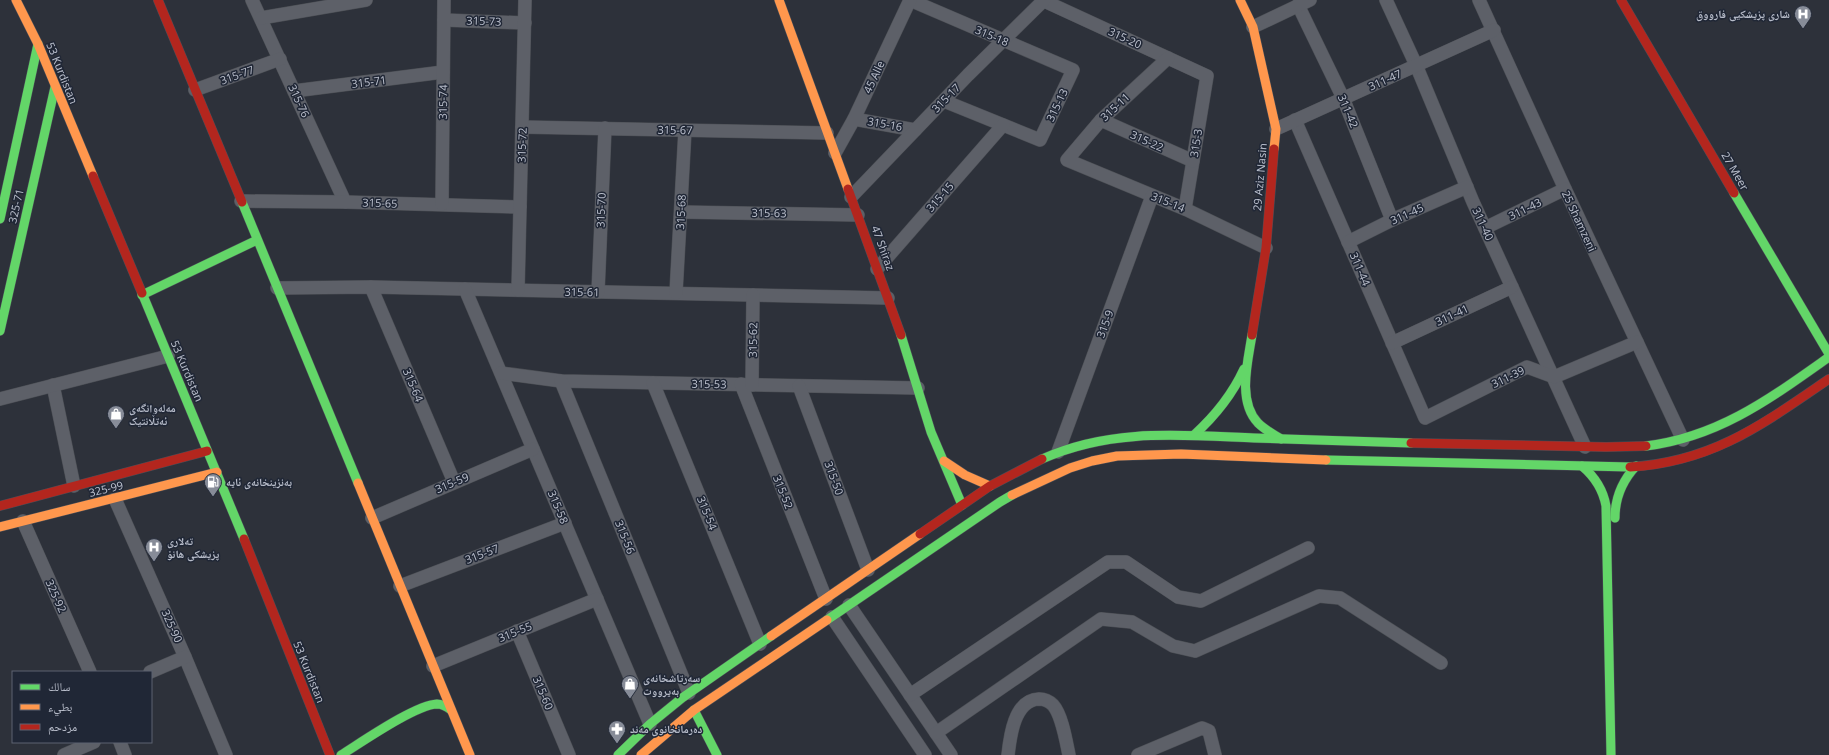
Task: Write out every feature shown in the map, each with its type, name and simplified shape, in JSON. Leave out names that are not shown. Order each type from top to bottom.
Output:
[{"type":"main road","name":"53 Kurdistan","points":[[16,0],[38,44],[54,87],[217,472],[330,755]]},
{"type":"main road","points":[[158,0],[470,755]]},
{"type":"main road","name":"47 Shiraz","points":[[779,0],[888,298],[931,432],[962,505]]},
{"type":"main road","name":"29 Aziz Nasin","points":[[1240,0],[1252,27],[1276,129],[1266,248],[1248,359],[1246,390],[1252,415],[1264,428],[1281,439]]},
{"type":"main road","name":"27 Meer","points":[[1621,0],[1829,356]]},
{"type":"main road","name":"325-71","points":[[0,219],[38,44]]},
{"type":"main road","name":"325-71","points":[[0,331],[54,87]]},
{"type":"main road","points":[[142,295],[257,240]]},
{"type":"main road","points":[[618,755],[650,724],[689,693],[990,486],[1041,459],[1076,445],[1143,435],[1194,435],[1430,444],[1584,447],[1643,446],[1684,440],[1712,430],[1751,409],[1829,356]]},
{"type":"main road","name":"29 Aziz Nasin","points":[[1194,435],[1222,407],[1237,384],[1248,359]]},
{"type":"main road","points":[[1751,409],[1800,388],[1829,369]]},
{"type":"main road","points":[[647,753],[694,710],[1000,502],[1049,476],[1081,464],[1144,454],[1181,454],[1429,463],[1582,466],[1636,466],[1660,464],[1689,458],[1719,448],[1743,436],[1770,420],[1829,379]]},
{"type":"main road","points":[[1429,463],[1430,444]]},
{"type":"main road","points":[[0,506],[208,451]]},
{"type":"main road","points":[[185,457],[193,466],[191,479]]},
{"type":"main road","points":[[944,461],[966,475],[990,486]]},
{"type":"main road","points":[[1582,466],[1594,476],[1601,486],[1606,506],[1612,755]]},
{"type":"main road","points":[[1619,755],[1615,506],[1620,486],[1636,466]]},
{"type":"main road","name":"325-99","points":[[0,527],[217,472]]},
{"type":"main road","points":[[911,541],[921,557]]},
{"type":"main road","points":[[341,755],[418,710],[436,704],[447,706],[451,710]]},
{"type":"main road","points":[[694,710],[718,755]]},
{"type":"street","name":"315-76","points":[[252,0],[345,202]]},
{"type":"street","points":[[261,18],[366,0]]},
{"type":"street","name":"315-74","points":[[442,204],[444,0]]},
{"type":"street","name":"315-72","points":[[518,290],[526,0]]},
{"type":"street","name":"315-18","points":[[910,0],[1073,70]]},
{"type":"street","name":"45 Alle","points":[[836,153],[854,119],[910,0]]},
{"type":"street","name":"315-17","points":[[851,197],[1043,0]]},
{"type":"street","name":"315-20","points":[[1043,0],[1207,76]]},
{"type":"street","name":"311-40","points":[[1386,0],[1416,65],[1485,228],[1554,377],[1584,447]]},
{"type":"street","name":"25 Shamzeni","points":[[1479,0],[1494,30],[1564,190],[1684,440]]},
{"type":"street","points":[[1252,27],[1304,2]]},
{"type":"street","name":"311-42","points":[[1304,2],[1392,220]]},
{"type":"street","name":"315-73","points":[[444,20],[525,23]]},
{"type":"street","name":"311-47","points":[[1276,129],[1494,30]]},
{"type":"street","name":"315-11","points":[[1067,160],[1101,120],[1168,58]]},
{"type":"street","name":"315-77","points":[[195,90],[280,59]]},
{"type":"street","name":"315-13","points":[[1003,125],[1040,140],[1073,70]]},
{"type":"street","name":"315-71","points":[[294,91],[443,72]]},
{"type":"street","name":"315-3","points":[[1185,209],[1207,76]]},
{"type":"street","points":[[944,101],[1003,125]]},
{"type":"street","name":"315-16","points":[[854,119],[915,130]]},
{"type":"street","name":"315-22","points":[[1101,120],[1193,161]]},
{"type":"street","name":"311-44","points":[[1295,120],[1425,418]]},
{"type":"street","name":"315-15","points":[[877,269],[1003,125]]},
{"type":"street","name":"315-67","points":[[522,127],[827,133]]},
{"type":"street","name":"315-70","points":[[598,292],[605,128]]},
{"type":"street","name":"315-68","points":[[676,294],[685,130]]},
{"type":"street","name":"315-14","points":[[1067,160],[1185,209],[1266,248]]},
{"type":"street","name":"311-45","points":[[1348,242],[1392,220],[1467,187]]},
{"type":"street","name":"311-43","points":[[1485,228],[1564,190]]},
{"type":"street","name":"315-9","points":[[1058,452],[1152,196]]},
{"type":"street","name":"315-65","points":[[241,201],[520,206]]},
{"type":"street","name":"315-63","points":[[681,212],[858,215]]},
{"type":"street","name":"315-61","points":[[277,288],[371,287],[888,298]]},
{"type":"street","name":"315-64","points":[[371,287],[454,482]]},
{"type":"street","name":"311-41","points":[[1392,343],[1512,287]]},
{"type":"street","name":"315-58","points":[[465,289],[650,724]]},
{"type":"street","name":"315-62","points":[[747,384],[753,295]]},
{"type":"street","points":[[1554,377],[1637,342]]},
{"type":"street","points":[[0,398],[168,356]]},
{"type":"street","name":"311-39","points":[[1425,418],[1528,367],[1554,377]]},
{"type":"street","name":"315-53","points":[[501,374],[561,381],[918,388]]},
{"type":"street","name":"315-56","points":[[561,381],[689,693]]},
{"type":"street","name":"315-54","points":[[653,382],[760,644]]},
{"type":"street","name":"315-52","points":[[747,384],[826,599]]},
{"type":"street","points":[[52,385],[74,486]]},
{"type":"street","name":"315-50","points":[[799,386],[868,570]]},
{"type":"street","name":"315-59","points":[[372,518],[533,449]]},
{"type":"street","name":"325-90","points":[[115,499],[186,657],[226,755]]},
{"type":"street","name":"325-92","points":[[23,521],[90,671]]},
{"type":"street","name":"315-57","points":[[400,586],[564,522]]},
{"type":"street","points":[[910,695],[1108,562],[1126,562],[1178,597],[1200,601],[1308,548]]},
{"type":"street","points":[[936,733],[1101,619],[1132,622],[1173,646],[1195,650],[1319,596],[1340,598],[1441,663]]},
{"type":"street","name":"315-55","points":[[433,666],[597,599]]},
{"type":"street","points":[[849,605],[951,755]]},
{"type":"street","points":[[832,617],[925,755]]},
{"type":"street","name":"315-60","points":[[517,631],[569,755]]},
{"type":"street","points":[[152,671],[186,657]]},
{"type":"street","points":[[1008,755],[1011,732],[1018,714],[1030,702],[1039,699],[1049,701],[1054,706],[1069,755]]},
{"type":"street","points":[[1138,755],[1202,728],[1209,731],[1215,755]]},
{"type":"street","points":[[64,755],[92,743]]},
{"type":"street","points":[[120,743],[125,755]]},
{"type":"traffic: fast","points":[[0,219],[38,44]]},
{"type":"traffic: fast","points":[[0,331],[55,87]]},
{"type":"traffic: fast","points":[[1734,193],[1829,354]]},
{"type":"traffic: fast","points":[[242,202],[358,483]]},
{"type":"traffic: fast","points":[[142,295],[257,240]]},
{"type":"traffic: fast","points":[[142,293],[244,539]]},
{"type":"traffic: fast","points":[[901,335],[931,432],[962,505]]},
{"type":"traffic: fast","points":[[1252,335],[1246,380],[1248,404],[1258,423],[1281,439]]},
{"type":"traffic: fast","points":[[1646,446],[1672,441],[1721,425],[1765,401],[1829,357]]},
{"type":"traffic: fast","points":[[1194,435],[1222,405],[1234,388],[1244,369]]},
{"type":"traffic: fast","points":[[1042,459],[1068,449],[1094,442],[1146,436],[1173,435],[1411,443]]},
{"type":"traffic: fast","points":[[1326,460],[1630,467]]},
{"type":"traffic: fast","points":[[1582,466],[1591,474],[1598,484],[1603,494],[1606,506],[1611,755]]},
{"type":"traffic: fast","points":[[1615,518],[1616,503],[1620,490],[1636,466]]},
{"type":"traffic: fast","points":[[827,620],[1012,495]]},
{"type":"traffic: fast","points":[[618,755],[650,724],[682,698],[771,636]]},
{"type":"traffic: fast","points":[[341,755],[402,717],[427,706],[437,704],[451,710]]},
{"type":"traffic: fast","points":[[694,710],[717,755]]},
{"type":"traffic: slow","points":[[16,0],[38,44],[93,176]]},
{"type":"traffic: slow","points":[[779,0],[848,189]]},
{"type":"traffic: slow","points":[[1240,0],[1253,27],[1276,129],[1274,149]]},
{"type":"traffic: slow","points":[[1012,495],[1070,468],[1092,461],[1117,456],[1181,454],[1326,460]]},
{"type":"traffic: slow","points":[[944,461],[965,475],[990,486]]},
{"type":"traffic: slow","points":[[0,527],[217,472]]},
{"type":"traffic: slow","points":[[358,483],[470,755]]},
{"type":"traffic: slow","points":[[771,636],[920,534]]},
{"type":"traffic: slow","points":[[641,755],[694,710],[827,620]]},
{"type":"traffic: jam","points":[[158,0],[242,202]]},
{"type":"traffic: jam","points":[[1621,0],[1734,193]]},
{"type":"traffic: jam","points":[[1252,335],[1266,248],[1274,149]]},
{"type":"traffic: jam","points":[[93,176],[142,293]]},
{"type":"traffic: jam","points":[[848,189],[901,335]]},
{"type":"traffic: jam","points":[[1630,467],[1660,464],[1712,449],[1759,425],[1829,379]]},
{"type":"traffic: jam","points":[[1411,443],[1606,447],[1646,446]]},
{"type":"traffic: jam","points":[[0,506],[207,451]]},
{"type":"traffic: jam","points":[[920,534],[990,486],[1042,459]]},
{"type":"traffic: jam","points":[[244,539],[330,755]]},
{"type":"place","name":"شاری پزیشکیی فارووق","points":[[1803,29]]},
{"type":"place","name":"مەلەوانگەی ئەتڵانتیک","points":[[116,429]]},
{"type":"place","name":"بەنزینخانەی ئایە","points":[[213,497]]},
{"type":"place","name":"تەلاری پزیشکی هانۆ","points":[[154,562]]},
{"type":"place","name":"سەرتاشخانەی بەیرووت","points":[[630,699]]},
{"type":"place","name":"دەرمانخانوی مەند","points":[[617,744]]}]
